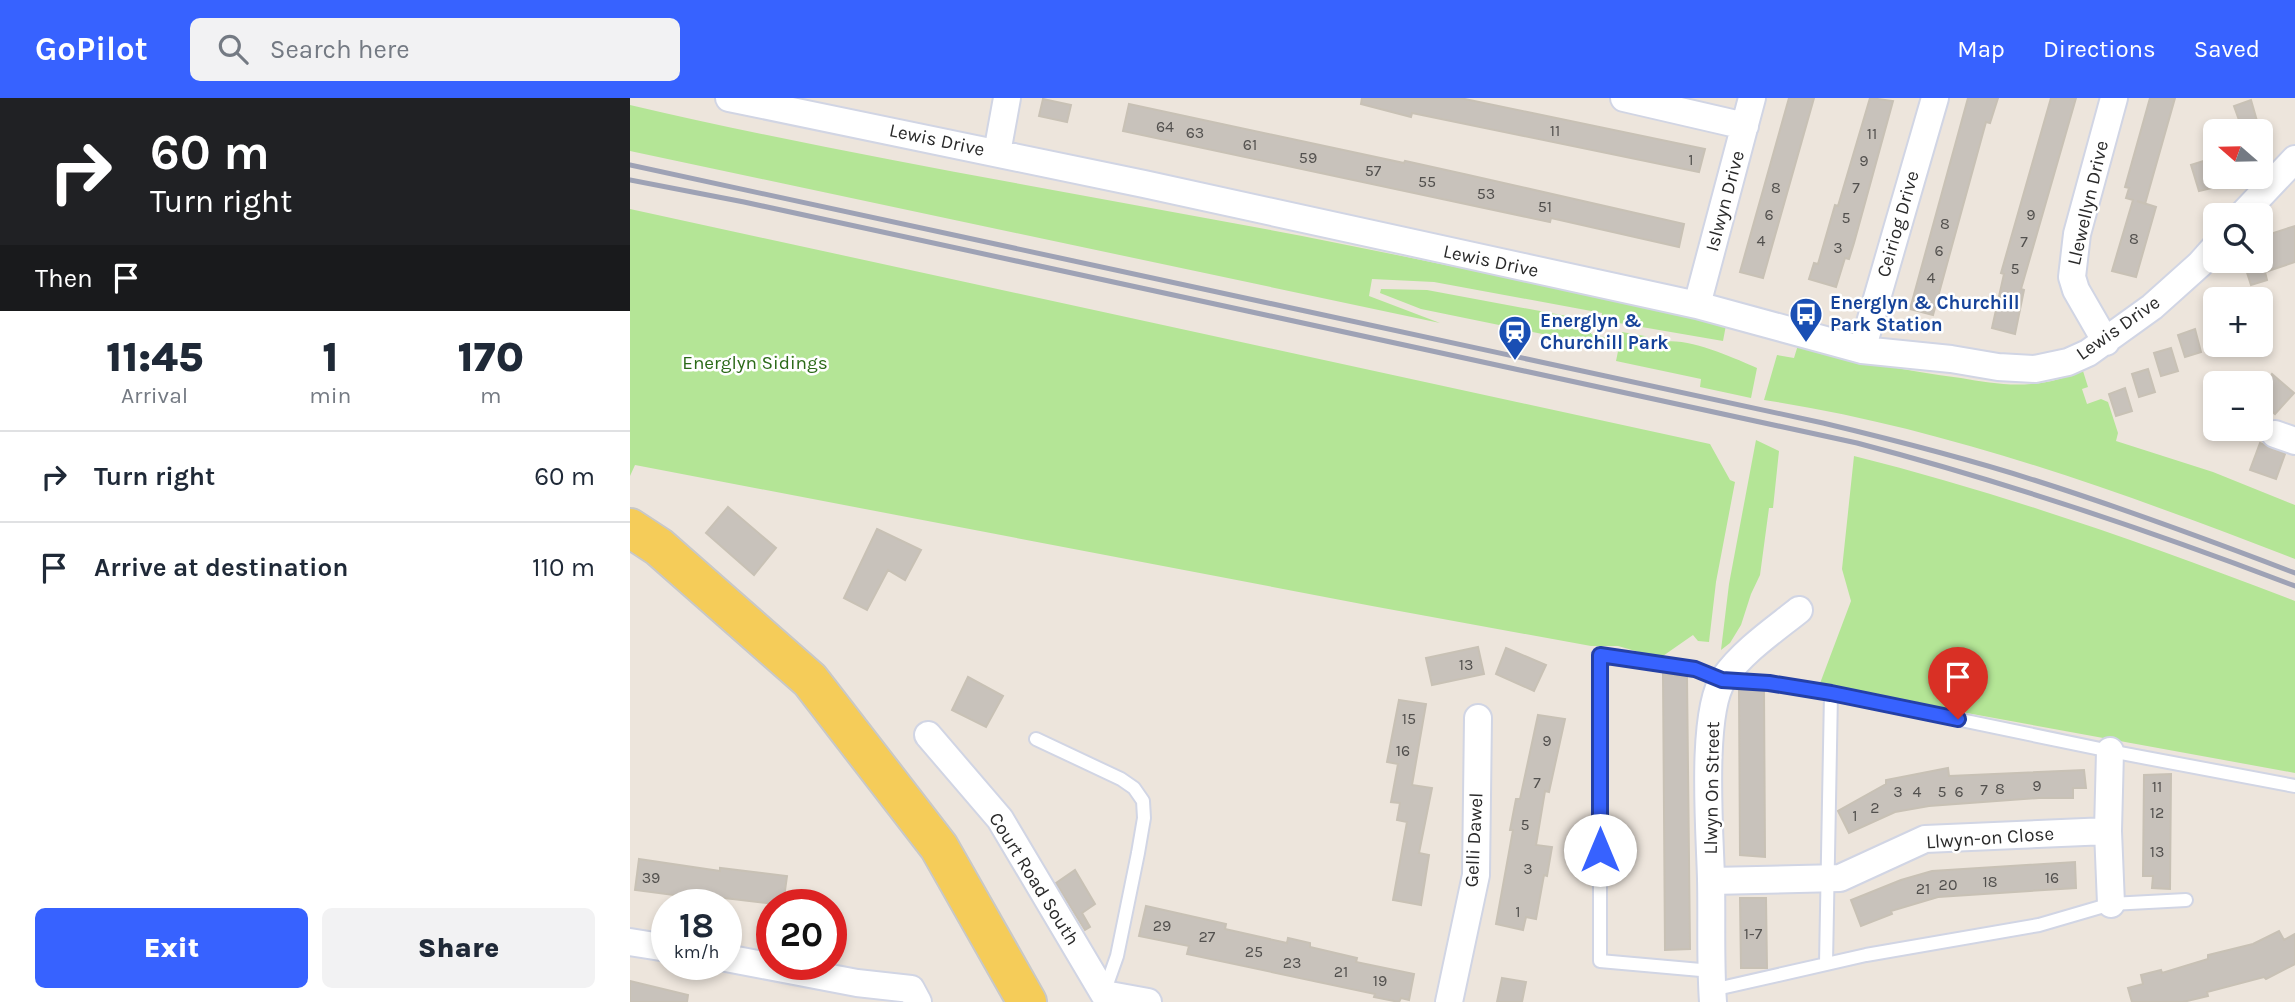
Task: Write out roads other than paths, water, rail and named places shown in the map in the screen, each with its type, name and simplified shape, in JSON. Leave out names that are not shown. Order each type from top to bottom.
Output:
[{"type":"main road","points":[[630,528],[659,547],[810,680],[939,847],[1027,1002]]},
{"type":"street","name":"Lewis Drive","points":[[729,98],[997,153],[1697,305],[1862,350],[1998,367],[2035,369],[2068,362],[2106,342],[2152,307],[2203,261]]},
{"type":"street","points":[[997,153],[1007,98]]},
{"type":"street","points":[[1624,98],[1745,126]]},
{"type":"street","name":"Islwyn Drive","points":[[1697,305],[1752,98]]},
{"type":"street","name":"Ceiriog Drive","points":[[1862,350],[1935,98]]},
{"type":"street","name":"Llewellyn Drive","points":[[2106,342],[2076,290],[2072,276],[2077,234],[2114,98]]},
{"type":"street","points":[[2253,203],[2295,159]]},
{"type":"street","name":"Llwyn On Street","points":[[1712,988],[1710,728],[1722,680],[1743,656],[1799,610]]},
{"type":"street","name":"Gelli Dawel","points":[[1449,1002],[1476,874],[1478,718]]},
{"type":"street","name":"Court Road South","points":[[928,735],[1000,820],[1104,994]]},
{"type":"street","points":[[2110,751],[2108,831],[2111,904]]},
{"type":"street","name":"Llwyn-on Close","points":[[1711,881],[1840,878],[1925,839],[2108,831]]},
{"type":"street","points":[[630,943],[651,946]]},
{"type":"street","points":[[742,961],[914,996]]},
{"type":"street","points":[[1104,994],[1148,1002]]},
{"type":"lane","points":[[2186,900],[2111,904],[2039,925],[1712,988],[1600,961],[1600,655],[1695,669],[1722,680],[1769,683],[1831,693],[2295,786]]},
{"type":"lane","points":[[1826,964],[1831,693]]},
{"type":"lane","points":[[1036,738],[1121,779],[1134,788],[1143,801],[1144,818],[1138,853],[1116,956],[1104,994]]},
{"type":"railway","points":[[630,165],[1850,429],[2034,480],[2295,573]]},
{"type":"railway","points":[[630,180],[744,202],[1857,443],[2078,508],[2295,586]]},
{"type":"place","name":"Energlyn & Churchill Park Station","points":[[1806,344]]},
{"type":"place","name":"Energlyn & Churchill Park","points":[[1515,362]]},
{"type":"park label","name":"Energlyn Sidings","points":[[755,363]]}]
